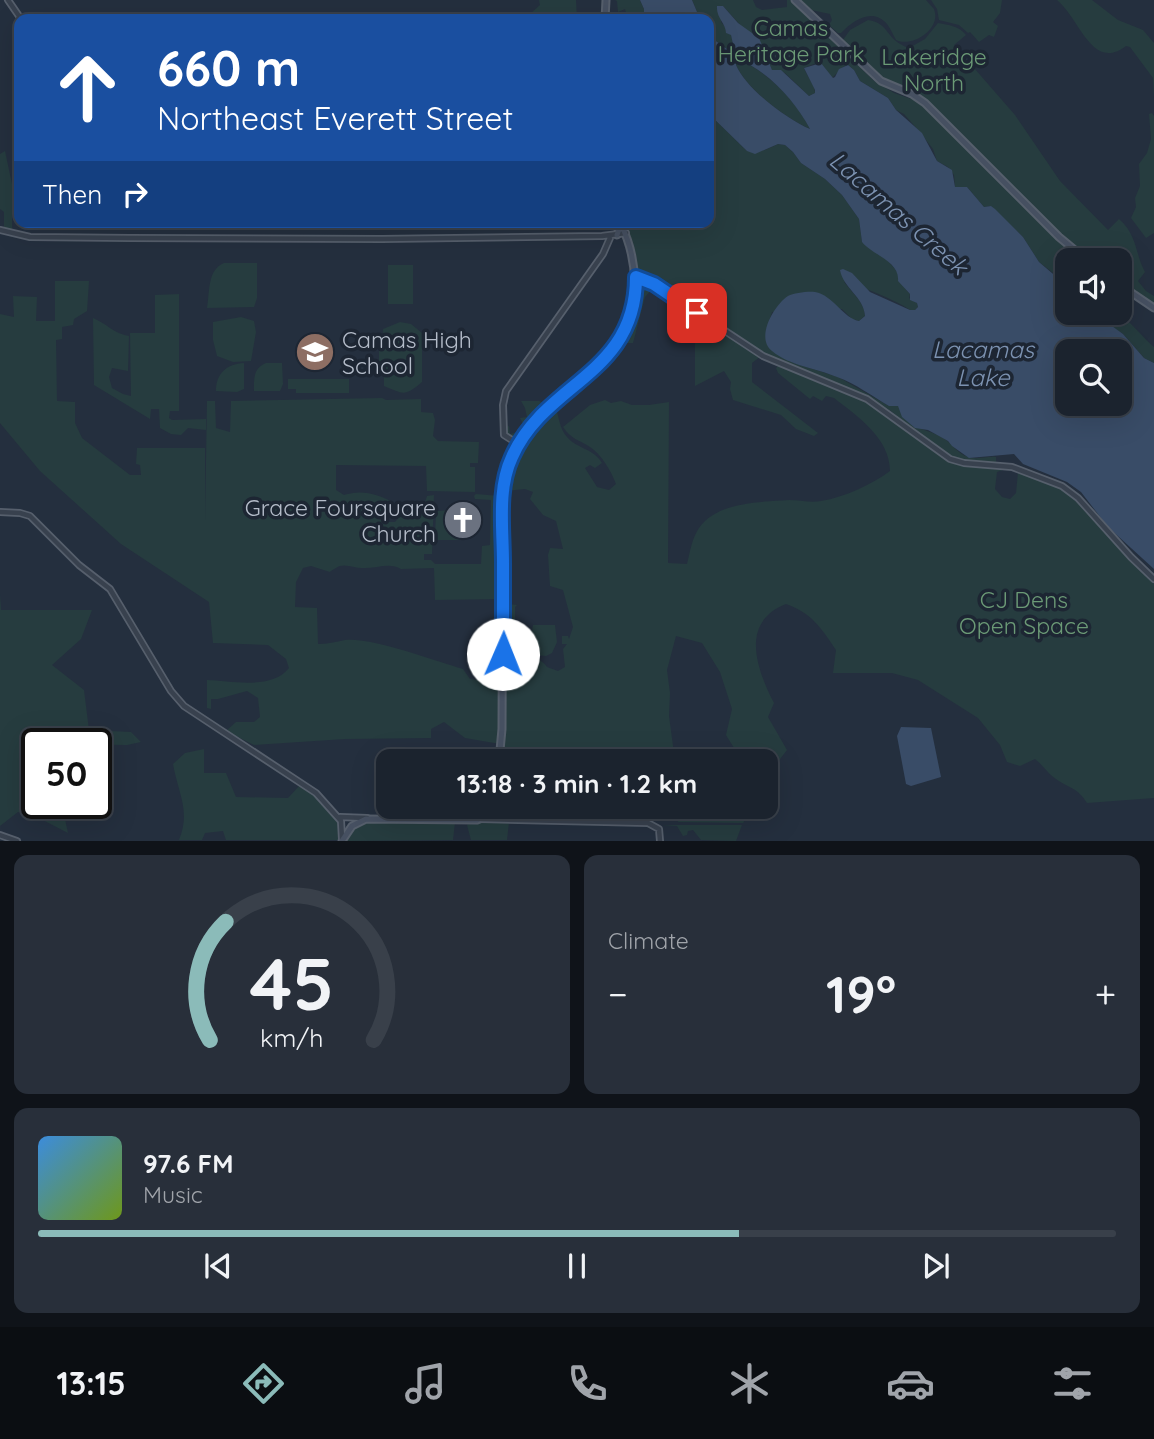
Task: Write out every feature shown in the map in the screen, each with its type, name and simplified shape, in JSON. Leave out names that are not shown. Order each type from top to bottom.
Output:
[{"type":"main road","points":[[795,0],[881,80],[925,103],[1072,248]]},
{"type":"main road","points":[[617,235],[619,228]]},
{"type":"main road","points":[[500,749],[503,493],[508,466],[518,444],[532,424],[598,367],[617,344],[632,310],[636,277],[633,254],[624,228]]},
{"type":"main road","points":[[1132,293],[1154,308]]},
{"type":"main road","points":[[342,841],[352,826],[376,818]]},
{"type":"street","points":[[0,230],[16,235],[65,238],[382,239],[602,236],[626,233]]},
{"type":"street","points":[[602,236],[610,238],[626,233]]},
{"type":"street","points":[[518,444],[503,435],[504,396],[603,254],[610,238]]},
{"type":"street","points":[[636,277],[654,284],[770,360],[867,399],[946,457],[964,463],[1012,467],[1062,486],[1078,498],[1130,557],[1154,579]]},
{"type":"street","points":[[0,512],[20,513],[33,519],[79,565],[110,589],[172,692],[184,706],[316,793],[339,817],[342,824],[342,841]]},
{"type":"street","points":[[339,817],[371,818]]},
{"type":"street","points":[[481,819],[644,822],[659,829],[660,841]]},
{"type":"street","points":[[0,835],[17,841]]},
{"type":"green space","points":[[539,0],[576,0],[577,14],[530,14],[540,5]]},
{"type":"green space","points":[[615,0],[640,0],[644,14],[626,14],[625,9],[618,12]]},
{"type":"green space","name":"Camas Heritage Park","points":[[692,0],[753,0],[756,7],[762,10],[787,7],[787,0],[792,0],[873,80],[928,110],[1068,248],[1055,248],[1055,274],[1039,262],[1023,237],[991,206],[984,207],[967,187],[955,187],[954,175],[948,167],[937,161],[933,149],[919,131],[904,114],[896,110],[888,98],[860,81],[848,65],[832,78],[824,67],[816,63],[804,68],[815,90],[815,93],[809,96],[785,73],[772,70],[762,49],[723,6],[721,22],[727,33],[731,34],[734,50],[731,52],[714,40],[714,14],[698,14]]},
{"type":"green space","points":[[799,0],[926,0],[934,9],[934,23],[924,35],[903,42],[896,40],[887,24],[876,16],[863,17],[838,33],[829,25],[832,20],[830,14],[811,10]]},
{"type":"green space","points":[[931,0],[1002,0],[1000,13],[993,22],[998,26],[994,37],[989,35],[979,42],[959,25],[939,20],[937,9]]},
{"type":"green space","points":[[1057,0],[1092,0],[1118,20],[1143,30],[1154,43],[1154,98],[1153,78],[1130,47],[1126,46],[1114,52],[1095,48]]},
{"type":"green space","name":"Lakeridge North","points":[[868,20],[875,22],[901,45],[909,48],[925,39],[938,23],[954,26],[963,32],[966,35],[954,45],[1015,115],[1060,181],[1108,230],[1119,219],[1130,232],[1145,272],[1138,281],[1154,296],[1154,306],[1132,290],[1132,248],[1079,248],[948,123],[916,96],[882,80],[843,40],[850,30]]},
{"type":"green space","points":[[738,59],[780,88],[810,129],[779,111],[758,94],[741,75],[736,65]]},
{"type":"green space","points":[[1152,113],[1154,233],[1146,238],[1131,218],[1140,186],[1139,164],[1147,153],[1151,139],[1149,114]]},
{"type":"green space","points":[[714,119],[747,151],[785,145],[801,163],[825,179],[842,195],[859,219],[862,242],[892,265],[910,294],[909,298],[917,303],[918,307],[910,310],[878,294],[844,282],[864,309],[865,316],[859,321],[852,319],[842,309],[772,312],[766,342],[794,363],[838,377],[889,406],[898,406],[903,417],[911,424],[941,437],[964,456],[996,457],[996,464],[966,463],[954,459],[891,411],[864,395],[771,359],[666,289],[638,275],[636,254],[625,228],[714,228]]},
{"type":"green space","points":[[5,151],[12,184],[12,232],[4,229],[4,212],[0,209],[0,154]]},
{"type":"green space","points":[[224,263],[257,263],[257,298],[254,307],[207,308],[212,276]]},
{"type":"green space","points":[[388,265],[413,265],[413,304],[388,304]]},
{"type":"green space","points":[[55,281],[89,281],[87,311],[74,319],[73,325],[62,327],[62,339],[56,340],[57,401],[75,402],[75,423],[82,438],[130,475],[141,475],[140,465],[136,464],[137,448],[205,448],[205,522],[207,401],[215,401],[216,428],[230,432],[231,401],[421,399],[421,412],[433,413],[433,436],[438,441],[479,442],[478,463],[470,463],[470,467],[475,467],[475,492],[427,491],[426,466],[336,465],[336,490],[344,495],[370,493],[394,503],[383,511],[380,518],[386,522],[395,522],[404,512],[422,512],[427,496],[434,495],[432,554],[424,554],[424,560],[431,560],[435,564],[481,564],[482,546],[490,545],[491,500],[475,499],[474,496],[500,496],[501,599],[435,600],[434,568],[343,566],[330,572],[311,566],[303,568],[296,582],[295,607],[317,608],[318,644],[345,640],[371,642],[463,669],[470,679],[501,683],[500,744],[465,738],[444,722],[431,729],[431,738],[345,739],[254,745],[226,731],[236,722],[254,722],[260,717],[258,698],[247,691],[211,699],[211,709],[207,708],[207,680],[262,682],[282,675],[289,668],[286,659],[268,645],[213,643],[209,602],[121,544],[40,471],[0,423],[0,314],[14,317],[13,296],[37,297],[36,321],[55,321]]},
{"type":"green space","points":[[644,282],[654,287],[645,297],[633,343],[620,343],[634,301]]},
{"type":"green space","points":[[179,294],[179,411],[170,411],[169,418],[206,419],[206,430],[188,428],[181,435],[171,434],[160,428],[159,409],[151,409],[150,419],[94,385],[93,318],[129,336],[128,371],[112,368],[109,377],[112,388],[131,396],[130,333],[155,333],[155,295]]},
{"type":"green space","points":[[695,313],[761,356],[752,363],[752,382],[818,433],[814,436],[796,429],[781,415],[733,400],[731,382],[724,371],[695,386]]},
{"type":"green space","points":[[241,317],[254,321],[256,332],[251,361],[233,362],[217,356],[213,340],[213,322]]},
{"type":"green space","points":[[400,322],[411,324],[422,333],[422,382],[404,393],[384,386],[384,365],[379,364],[379,351],[384,351],[383,329]]},
{"type":"green space","points":[[1109,325],[1132,325],[1154,347],[1154,363],[1144,358],[1132,344],[1132,339],[1127,339]]},
{"type":"green space","points":[[244,363],[244,389],[237,392],[216,391],[220,374],[232,365]]},
{"type":"green space","points":[[266,363],[282,363],[283,384],[280,391],[254,391],[256,371]]},
{"type":"green space","name":"CJ Dens Open Space","points":[[779,365],[868,401],[949,460],[1008,468],[997,472],[995,489],[1002,497],[1010,499],[1016,493],[1018,472],[1064,489],[1075,497],[1130,561],[1154,584],[1154,798],[1087,803],[1076,791],[1053,777],[1035,759],[1020,766],[1007,762],[1000,745],[978,718],[918,680],[892,673],[833,673],[836,650],[831,642],[809,617],[786,604],[771,612],[762,622],[756,648],[762,676],[774,703],[768,717],[787,750],[778,762],[778,749],[736,749],[726,735],[732,709],[720,672],[702,643],[676,636],[667,670],[673,749],[500,749],[504,657],[533,658],[558,671],[565,667],[563,649],[567,644],[562,644],[562,636],[568,636],[569,639],[573,627],[563,590],[550,586],[550,548],[563,549],[556,521],[543,515],[530,499],[533,492],[525,489],[505,491],[522,444],[536,423],[555,405],[561,426],[567,437],[594,454],[602,463],[595,468],[590,465],[585,468],[597,487],[609,490],[616,484],[602,459],[563,427],[590,405],[605,400],[632,405],[669,402],[668,563],[687,564],[699,528],[717,513],[753,503],[789,500],[817,502],[839,497],[890,471],[884,448],[862,420],[834,398],[826,396],[822,401],[813,396],[810,399],[778,373],[776,368]]},
{"type":"green space","points":[[288,379],[349,379],[349,393],[296,393],[296,389],[288,389]]},
{"type":"green space","points":[[521,401],[539,401],[550,405],[520,438],[506,436],[504,427],[509,426],[510,434],[518,432],[523,424],[520,418],[527,417]]},
{"type":"green space","points":[[453,510],[457,535],[465,535],[465,540],[435,540],[436,511]]},
{"type":"green space","points":[[0,594],[1,610],[92,610],[81,639],[52,665],[84,690],[89,728],[21,728],[21,813],[18,812],[0,826]]},
{"type":"green space","points":[[509,604],[517,605],[515,630],[519,637],[527,637],[533,625],[555,625],[557,642],[552,653],[546,656],[506,652]]},
{"type":"green space","points":[[112,731],[131,732],[141,742],[112,745]]},
{"type":"green space","points":[[204,749],[204,773],[226,773],[236,797],[288,798],[301,784],[316,795],[339,820],[339,840],[226,840],[223,831],[205,833],[202,840],[179,840],[184,811],[173,764],[185,753]]},
{"type":"green space","points":[[41,819],[65,819],[68,833]]},
{"type":"green space","points":[[678,819],[745,820],[743,823],[678,822]]},
{"type":"green space","points":[[374,821],[455,822],[453,840],[344,841],[357,827]]},
{"type":"green space","points":[[471,822],[509,822],[507,840],[471,840],[467,825]]},
{"type":"green space","points":[[662,825],[742,825],[736,841],[701,840],[693,830],[683,836],[677,826]]},
{"type":"water","points":[[640,0],[692,0],[698,14],[644,14]]},
{"type":"water","name":"Lacamas Lake","points":[[717,6],[723,6],[738,23],[759,38],[772,70],[781,70],[809,96],[815,93],[815,90],[804,68],[821,63],[833,78],[839,69],[848,65],[860,81],[888,98],[896,110],[922,133],[937,161],[952,170],[955,187],[967,187],[984,207],[991,206],[995,209],[1023,237],[1039,262],[1055,276],[1055,325],[1111,325],[1127,339],[1055,339],[1055,416],[1132,416],[1132,344],[1144,358],[1154,363],[1154,569],[1108,527],[1081,492],[1067,482],[1023,464],[1014,454],[969,458],[948,441],[928,430],[915,428],[902,417],[898,406],[889,406],[844,380],[787,360],[767,345],[766,330],[772,314],[783,300],[794,294],[815,292],[827,297],[853,319],[859,321],[865,316],[861,303],[842,276],[840,270],[843,269],[852,273],[870,292],[910,310],[918,307],[898,281],[895,268],[862,242],[859,219],[842,195],[825,179],[801,163],[785,145],[778,144],[755,154],[747,151],[714,119],[714,40],[731,52],[734,49],[731,35],[726,33]],"holes":[[[738,59],[760,71],[780,88],[810,129],[791,119],[758,93],[741,74],[736,65]]]},
{"type":"water","points":[[901,727],[931,728],[941,777],[911,786],[906,784],[897,736]]},
{"type":"place","name":"Camas High School","points":[[315,352]]},
{"type":"place","name":"Grace Foursquare Church","points":[[463,520]]},
{"type":"route","points":[[503,654],[503,493],[508,466],[518,444],[547,409],[598,367],[614,349],[630,316],[636,277],[654,284],[697,313]]},
{"type":"water label","name":"Lacamas Creek","points":[[899,213]]}]
